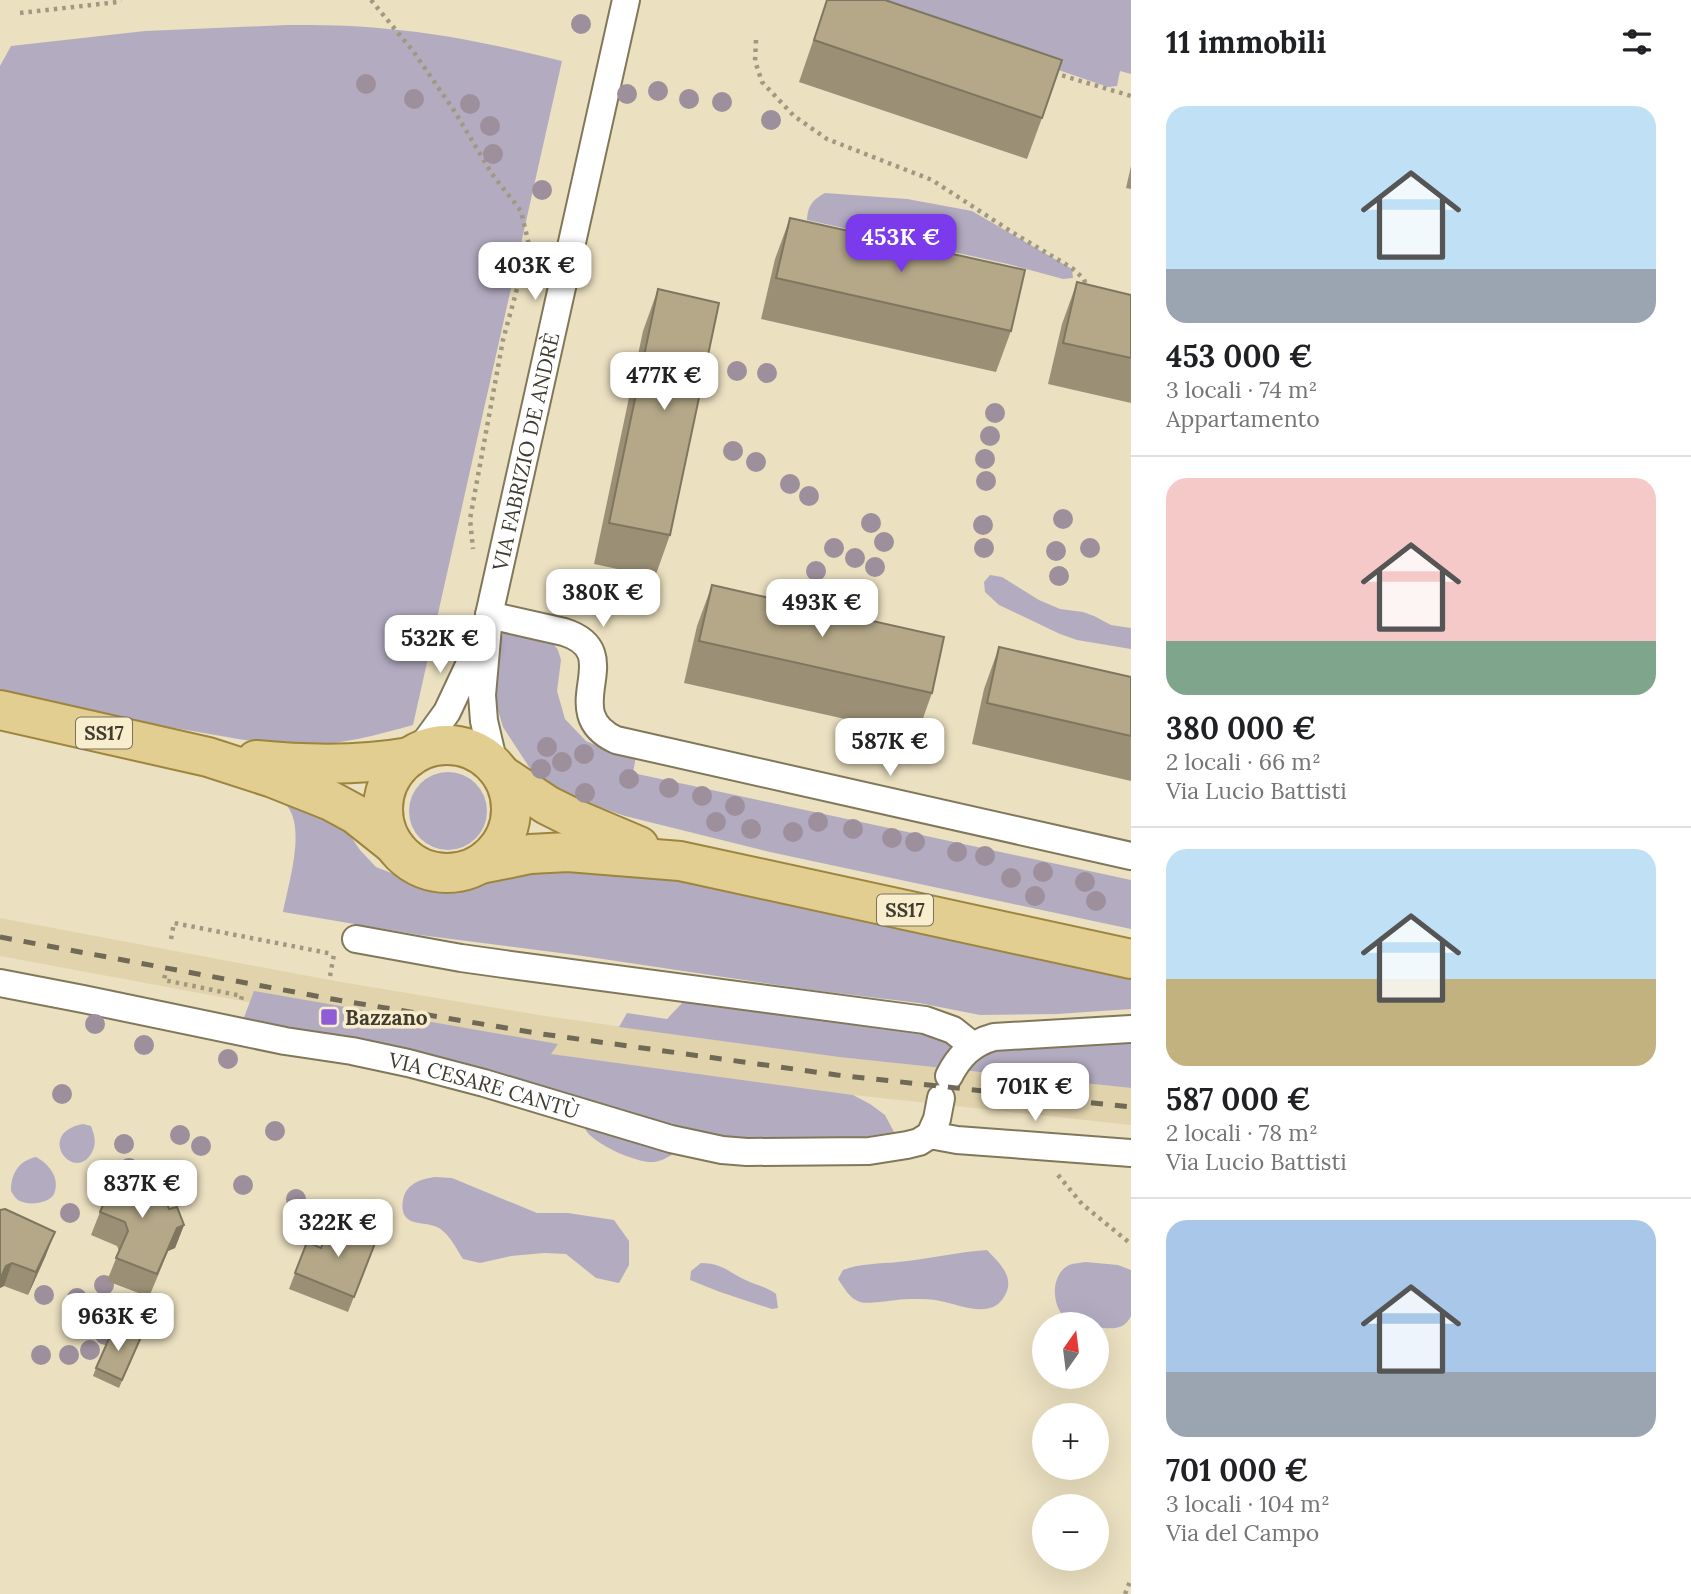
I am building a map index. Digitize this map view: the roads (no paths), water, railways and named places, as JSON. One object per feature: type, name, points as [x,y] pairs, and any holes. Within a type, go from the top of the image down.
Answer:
[{"type":"main road","name":"SS17","points":[[0,710],[208,757],[273,778],[331,801],[355,814],[394,845],[407,860],[434,872],[454,873],[481,864],[530,854],[568,852],[680,861],[1131,959]]},
{"type":"main road","name":"SS17","points":[[208,757],[274,762],[366,763],[414,755],[431,747],[458,746],[483,756],[547,805],[606,833],[680,861]]},
{"type":"main road","points":[[394,845],[383,814],[385,792],[395,772],[414,755]]},
{"type":"main road","points":[[481,864],[496,851],[510,825],[510,794],[498,770]]},
{"type":"street","name":"VIA FABRIZIO DE ANDRÈ","points":[[414,755],[447,712],[474,657],[489,615],[626,0]]},
{"type":"street","name":"VIA FABRIZIO DE ANDRÈ","points":[[489,615],[482,695],[484,721],[498,770]]},
{"type":"street","points":[[489,615],[571,634],[583,643],[592,654],[594,669],[589,701],[590,716],[597,728],[616,740],[1131,856]]},
{"type":"street","points":[[356,939],[492,963],[925,1020],[953,1030],[973,1045]]},
{"type":"street","name":"VIA CESARE CANTÙ","points":[[0,983],[285,1041],[384,1057],[671,1139],[722,1150],[869,1151],[919,1142],[930,1135]]},
{"type":"street","points":[[1131,1028],[1004,1035],[973,1045],[959,1059],[945,1087],[930,1135],[957,1140],[1131,1153]]},
{"type":"railway","points":[[0,937],[332,999],[542,1034],[837,1075],[1131,1107]]},
{"type":"place","name":"Bazzano","points":[[329,1017]]}]
